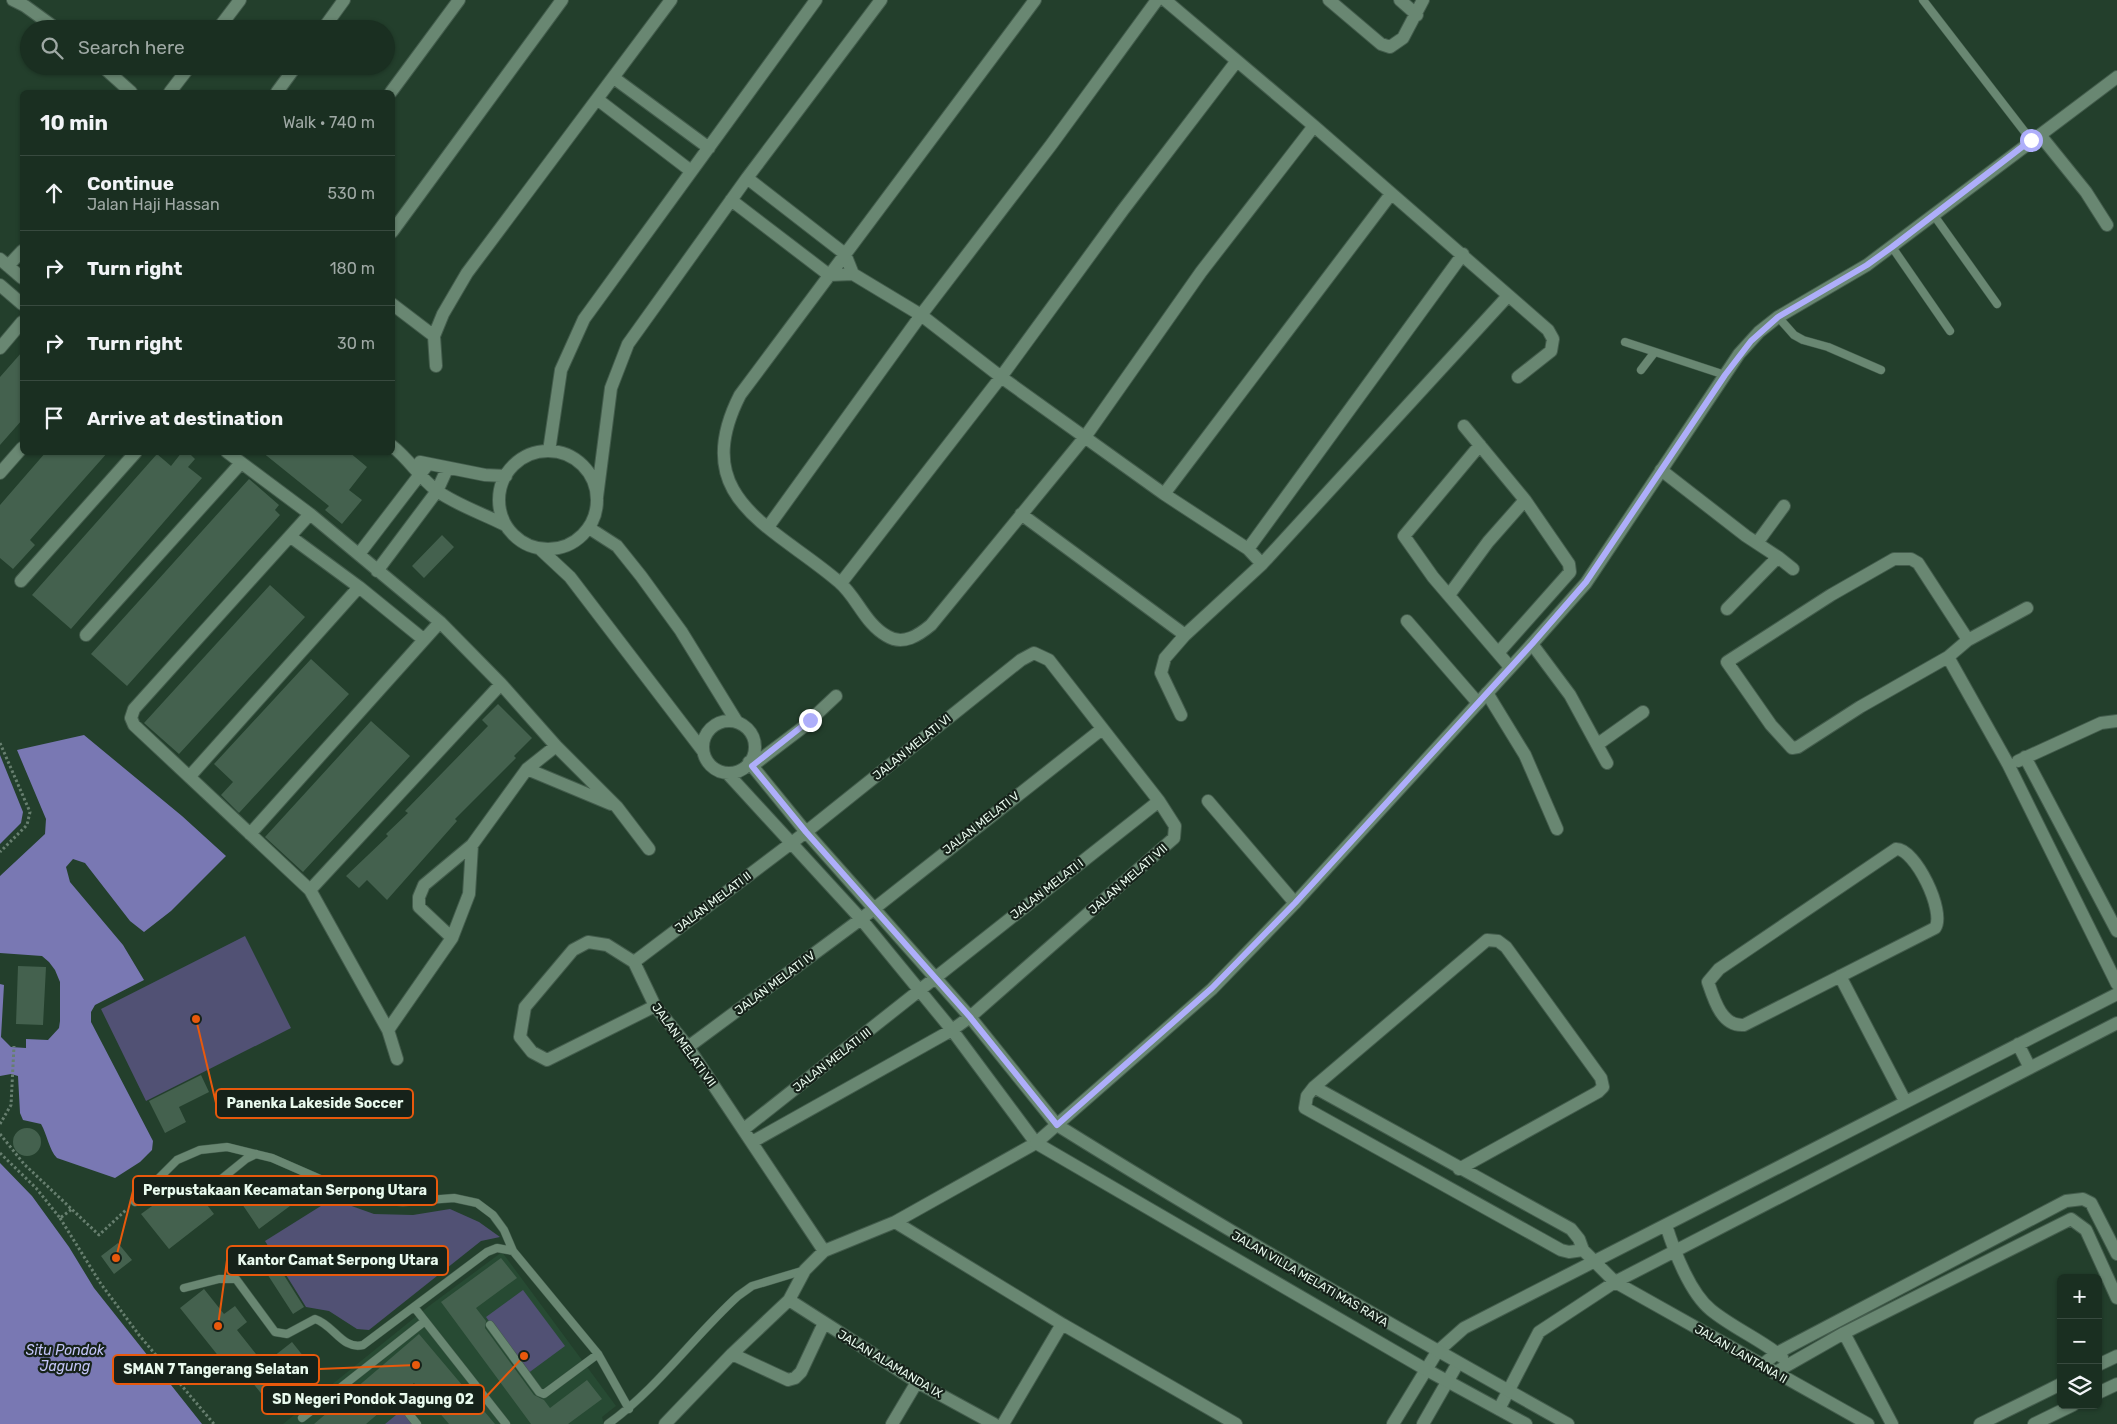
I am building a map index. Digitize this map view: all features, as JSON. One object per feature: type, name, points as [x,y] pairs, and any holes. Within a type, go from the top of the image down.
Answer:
[{"type":"street","points":[[13,0],[45,20]]},
{"type":"street","points":[[225,20],[240,0]]},
{"type":"street","points":[[330,20],[344,0]]},
{"type":"street","points":[[392,90],[459,0]]},
{"type":"street","points":[[395,228],[562,0]]},
{"type":"street","points":[[436,366],[434,336],[442,314],[467,273],[671,0]]},
{"type":"street","points":[[549,451],[561,370],[576,333],[598,299],[816,0]]},
{"type":"street","points":[[597,497],[594,483],[587,470],[577,460],[563,453],[549,451],[529,455],[513,466],[506,476],[499,498],[505,524],[515,537],[527,545],[540,549],[554,549],[567,545],[579,538],[589,528],[594,518],[597,497],[611,388],[618,367],[633,338],[747,178],[881,0]]},
{"type":"street","points":[[1035,0],[844,254],[740,396],[729,417],[723,455],[730,488],[744,507],[841,583],[861,611],[887,636],[901,640],[917,636],[932,625],[1085,437],[1201,272],[1314,126]]},
{"type":"street","points":[[768,527],[921,315],[1051,145],[1157,0]]},
{"type":"street","points":[[1164,0],[1463,254],[1507,296],[1548,330],[1553,339],[1551,351],[1518,377]]},
{"type":"street","points":[[1329,0],[1381,44],[1390,48],[1403,38],[1417,15],[1423,0]]},
{"type":"street","points":[[1400,0],[1417,15]]},
{"type":"street","points":[[841,583],[1001,378],[1123,210],[1236,62]]},
{"type":"street","points":[[112,75],[129,90]]},
{"type":"street","points":[[172,90],[183,75]]},
{"type":"street","points":[[278,90],[289,75]]},
{"type":"street","points":[[666,1424],[732,1354],[789,1300],[805,1270],[824,1251],[895,1222],[1036,1143],[1212,988],[1295,903],[1532,644],[1586,582],[1725,375],[1751,341],[1778,317],[1867,265],[1892,247],[1933,214],[2117,77]]},
{"type":"street","points":[[614,78],[709,148]]},
{"type":"street","points":[[597,99],[691,171]]},
{"type":"street","points":[[2035,137],[2086,192],[2107,225]]},
{"type":"street","points":[[747,178],[844,254],[853,274]]},
{"type":"street","points":[[1164,494],[1391,194]]},
{"type":"street","points":[[731,200],[829,275],[853,274],[921,315],[1001,378],[1164,494],[1248,549],[1262,564]]},
{"type":"street","points":[[20,252],[4,263],[20,276]]},
{"type":"street","points":[[1248,549],[1463,254]]},
{"type":"street","points":[[0,285],[20,302]]},
{"type":"street","points":[[1181,715],[1161,673],[1161,666],[1165,658],[1185,635],[1262,564],[1507,296]]},
{"type":"street","points":[[395,306],[434,336]]},
{"type":"street","points":[[0,348],[20,324]]},
{"type":"street","points":[[1464,426],[1524,500],[1565,556],[1570,572],[1498,653]]},
{"type":"street","points":[[1480,445],[1404,536],[1404,539],[1448,595],[1510,667]]},
{"type":"street","points":[[395,448],[408,459],[420,475],[437,491],[505,524]]},
{"type":"street","points":[[0,473],[20,450]]},
{"type":"street","points":[[22,580],[133,455]]},
{"type":"street","points":[[231,455],[310,514],[440,622],[501,684],[556,746],[617,806],[649,849]]},
{"type":"street","points":[[408,459],[447,469],[506,476]]},
{"type":"street","points":[[86,635],[241,463]]},
{"type":"street","points":[[359,554],[428,464]]},
{"type":"street","points":[[377,571],[437,491],[447,469]]},
{"type":"street","points":[[1661,470],[1793,569]]},
{"type":"street","points":[[1448,595],[1488,542],[1524,500]]},
{"type":"street","points":[[1757,543],[1784,506]]},
{"type":"street","points":[[310,514],[134,709],[131,718],[134,725],[310,890],[388,1030],[397,1059]]},
{"type":"street","points":[[1021,514],[1185,635]]},
{"type":"street","points":[[589,528],[617,546],[681,631],[737,722],[744,726],[754,739],[753,755],[750,764]]},
{"type":"street","points":[[291,537],[360,587],[423,639]]},
{"type":"street","points":[[540,549],[570,577],[704,751],[711,766],[727,773],[862,919],[952,1030],[1036,1143]]},
{"type":"street","points":[[1727,609],[1778,556]]},
{"type":"street","points":[[1968,640],[1918,563],[1903,557],[1894,559],[1831,595],[1727,662],[1771,725],[1792,748],[1798,748],[1860,707],[1948,657],[1968,640],[2027,608]]},
{"type":"street","points":[[190,776],[360,587]]},
{"type":"street","points":[[1407,621],[1478,703]]},
{"type":"street","points":[[250,834],[440,622]]},
{"type":"street","points":[[1532,644],[1570,695],[1607,763]]},
{"type":"street","name":"JALAN MELATI VII","points":[[952,1030],[970,1017],[1174,838],[1175,826],[1159,802],[1048,660],[1034,653]]},
{"type":"street","name":"JALAN MELATI VI","points":[[792,842],[1021,660],[1034,653]]},
{"type":"street","points":[[1948,657],[2008,764],[2117,984]]},
{"type":"street","points":[[310,890],[501,684]]},
{"type":"street","points":[[1487,693],[1525,755],[1557,829]]},
{"type":"street","points":[[727,773],[750,764],[802,728],[836,696]]},
{"type":"street","points":[[1598,744],[1643,712]]},
{"type":"street","points":[[2008,764],[2102,723],[2117,721]]},
{"type":"street","points":[[704,751],[706,734],[712,727],[720,723],[737,722]]},
{"type":"street","name":"JALAN MELATI V","points":[[862,919],[874,907],[1102,730]]},
{"type":"street","points":[[452,938],[419,907],[419,897],[424,885],[472,845],[527,769],[556,746]]},
{"type":"street","points":[[2026,757],[2117,931]]},
{"type":"street","name":"JALAN VILLA MELATI MAS RAYA","points":[[750,764],[806,832],[970,1017],[1057,1125],[1209,1219],[1437,1352],[1568,1424]]},
{"type":"street","points":[[527,769],[617,806]]},
{"type":"street","points":[[1208,801],[1295,903]]},
{"type":"street","name":"JALAN MELATI I","points":[[920,990],[951,963],[1159,802]]},
{"type":"street","name":"JALAN MELATI II","points":[[634,962],[792,842]]},
{"type":"street","points":[[388,1030],[452,938],[469,894],[472,845]]},
{"type":"street","points":[[1896,849],[1903,849],[1909,854],[1928,884],[1938,924],[1935,928],[1840,976],[1744,1025],[1734,1026],[1722,1014],[1713,998],[1708,982],[1719,969],[1896,849]]},
{"type":"street","name":"JALAN MELATI IV","points":[[688,1047],[862,919]]},
{"type":"street","points":[[1459,1169],[1598,1092],[1603,1087],[1601,1078],[1512,954],[1498,941],[1487,940],[1314,1087],[1307,1096],[1305,1108],[1561,1250],[1569,1252],[1582,1250]]},
{"type":"street","points":[[634,962],[607,945],[588,942],[573,950],[525,1007],[520,1037],[532,1052],[547,1060],[654,1006]]},
{"type":"street","name":"JALAN MELATI VII","points":[[634,962],[654,1006],[688,1047],[824,1251]]},
{"type":"street","points":[[1840,976],[1906,1101]]},
{"type":"street","name":"JALAN MELATI III","points":[[744,1129],[920,990]]},
{"type":"street","points":[[1393,1424],[1437,1352],[1464,1328],[1595,1263],[1906,1101],[2117,994]]},
{"type":"street","points":[[1499,1409],[1539,1332],[1614,1282],[2117,1023]]},
{"type":"street","points":[[752,1142],[952,1030]]},
{"type":"street","points":[[2018,1044],[2030,1068]]},
{"type":"street","name":"JALAN LANTANA II","points":[[1314,1087],[1571,1230],[1579,1239],[1582,1250],[1614,1282],[1868,1424]]},
{"type":"street","name":"JALAN VILLA MELATI MAS RAYA","points":[[1036,1143],[1198,1239],[1425,1369],[1526,1424]]},
{"type":"street","points":[[1774,1373],[1844,1332],[2072,1220],[2083,1199]]},
{"type":"street","points":[[1762,1365],[1777,1353],[2066,1201],[2083,1199],[2091,1203],[2117,1254]]},
{"type":"street","points":[[1198,1239],[1209,1219]]},
{"type":"street","points":[[2072,1220],[2086,1230],[2117,1298]]},
{"type":"street","points":[[895,1222],[1062,1324],[1236,1424]]},
{"type":"street","name":"JALAN LANTANA II","points":[[1666,1226],[1674,1251],[1700,1299],[1710,1309],[1790,1363]]},
{"type":"street","name":"JALAN ALAMANDA IX","points":[[789,1300],[917,1382],[994,1424]]},
{"type":"street","points":[[732,1354],[788,1380],[795,1378],[801,1372],[824,1324]]},
{"type":"street","points":[[1003,1424],[1062,1324]]},
{"type":"street","points":[[1844,1332],[1892,1424]]},
{"type":"street","points":[[2100,1364],[2117,1356]]},
{"type":"street","points":[[1423,1424],[1458,1363]]},
{"type":"street","points":[[892,1424],[917,1382]]},
{"type":"street","points":[[2102,1391],[2117,1384]]},
{"type":"street","points":[[1980,1424],[2057,1386]]},
{"type":"street","points":[[2034,1424],[2065,1409]]},
{"type":"lane","points":[[1923,0],[2035,137]]},
{"type":"lane","points":[[1933,214],[1997,304]]},
{"type":"lane","points":[[1892,247],[1950,331]]},
{"type":"lane","points":[[1778,317],[1794,335],[1803,340],[1828,347],[1881,370]]},
{"type":"lane","points":[[1625,342],[1725,375]]},
{"type":"lane","points":[[1641,370],[1654,353]]},
{"type":"lane","points":[[135,1202],[177,1160],[200,1150],[227,1147],[272,1158],[366,1199],[403,1202],[454,1198],[476,1203],[493,1215],[504,1230],[513,1251],[598,1354],[629,1409]]},
{"type":"lane","points":[[209,1189],[246,1159],[256,1154]]},
{"type":"lane","points":[[184,1288],[219,1279],[236,1279],[275,1332],[287,1334],[315,1319],[326,1322],[344,1342],[354,1347],[363,1345],[487,1252],[497,1248],[513,1251]]},
{"type":"lane","points":[[608,1424],[629,1409],[738,1296],[752,1286],[805,1270]]},
{"type":"lane","points":[[414,1308],[506,1424]]},
{"type":"lane","points":[[302,1418],[425,1321]]},
{"type":"lane","points":[[490,1325],[539,1392],[544,1394],[598,1354]]},
{"type":"lane","points":[[409,1414],[417,1424]]},
{"type":"path","points":[[0,743],[30,812],[27,825],[0,852]]},
{"type":"path","points":[[0,1124],[11,1104],[14,1046]]},
{"type":"path","points":[[0,1134],[24,1164],[99,1235],[135,1202]]},
{"type":"path","points":[[0,1153],[36,1188],[60,1218],[101,1284],[139,1336],[214,1424]]},
{"type":"path","points":[[60,1218],[72,1210]]},
{"type":"shaded area","points":[[245,936],[291,1028],[146,1101],[101,1009]]},
{"type":"shaded area","points":[[332,1199],[374,1214],[413,1215],[450,1209],[479,1222],[500,1237],[481,1241],[369,1330],[357,1329],[329,1311],[306,1307],[265,1241]]},
{"type":"shaded area","points":[[502,1252],[616,1406],[602,1417],[604,1424],[283,1424],[429,1306]]},
{"type":"shaded area","points":[[523,1290],[565,1346],[527,1374],[486,1317]]},
{"type":"shaded area","points":[[407,1406],[421,1424],[385,1424]]},
{"type":"water","points":[[84,735],[182,816],[226,856],[171,911],[144,932],[130,921],[85,863],[73,859],[66,867],[70,882],[123,945],[144,980],[95,1005],[91,1012],[91,1022],[153,1141],[152,1150],[140,1162],[115,1178],[57,1158],[52,1151],[41,1124],[23,1120],[20,1113],[18,1076],[11,1074],[0,1076],[0,876],[45,834],[46,819],[17,750]]},
{"type":"water","points":[[0,755],[23,812],[21,823],[0,844]]},
{"type":"water","name":"Situ Pondok Jagung","points":[[0,1163],[32,1196],[69,1247],[94,1288],[202,1424],[0,1424]]},
{"type":"pier","points":[[0,953],[42,956],[55,970],[60,982],[60,1021],[59,1028],[48,1040],[26,1039],[26,1048],[11,1047],[1,1037],[4,985],[0,984]]},
{"type":"building","points":[[20,354],[20,422],[0,445],[0,377]]},
{"type":"building","points":[[43,455],[105,455],[30,540],[35,545],[13,569],[0,558],[0,505]]},
{"type":"building","points":[[156,455],[171,466],[180,455],[191,455],[195,459],[188,467],[202,478],[71,629],[32,595]]},
{"type":"building","points":[[266,455],[353,455],[367,467],[349,490],[362,500],[342,524],[325,510],[329,506]]},
{"type":"building","points":[[249,479],[279,505],[275,510],[280,515],[127,686],[91,654]]},
{"type":"building","points":[[442,535],[454,547],[424,578],[412,566]]},
{"type":"building","points":[[270,585],[305,617],[179,754],[144,723]]},
{"type":"building","points":[[311,659],[349,694],[239,813],[221,795],[233,782],[214,764]]},
{"type":"building","points":[[498,704],[532,738],[514,756],[516,758],[455,819],[457,821],[387,900],[367,880],[359,888],[346,876],[388,836],[386,834],[408,813],[405,811],[488,726],[482,720]]},
{"type":"building","points":[[371,721],[410,756],[303,872],[265,837]]},
{"type":"building","points":[[18,966],[46,967],[43,1025],[16,1024]]},
{"type":"building","points":[[201,1075],[209,1092],[179,1107],[186,1122],[165,1133],[149,1101]]},
{"type":"building","points":[[27,1128],[37,1132],[41,1142],[37,1152],[27,1156],[17,1152],[13,1142],[17,1132]]},
{"type":"building","points":[[188,1180],[214,1214],[169,1249],[141,1214]]},
{"type":"building","points":[[263,1181],[294,1197],[294,1203],[259,1229],[240,1201]]},
{"type":"building","points":[[118,1243],[132,1260],[114,1274],[101,1256]]},
{"type":"building","points":[[265,1245],[304,1307],[293,1314],[253,1252]]},
{"type":"building","points":[[501,1258],[517,1278],[476,1308],[486,1321],[485,1328],[534,1395],[544,1400],[550,1408],[587,1380],[602,1399],[568,1424],[531,1424],[441,1302]]},
{"type":"building","points":[[204,1289],[224,1314],[235,1306],[247,1322],[237,1330],[264,1364],[292,1342],[312,1367],[268,1402],[236,1362],[228,1368],[180,1308]]},
{"type":"building","points":[[419,1334],[495,1424],[449,1424],[414,1383],[366,1424],[314,1424]]},
{"type":"place","name":"Panenka Lakeside Soccer","points":[[196,1019]]},
{"type":"place","name":"Perpustakaan Kecamatan Serpong Utara","points":[[116,1258]]},
{"type":"place","name":"Kantor Camat Serpong Utara","points":[[218,1326]]},
{"type":"place","name":"SD Negeri Pondok Jagung 02","points":[[524,1356]]},
{"type":"place","name":"SMAN 7 Tangerang Selatan","points":[[416,1365]]},
{"type":"route","points":[[810,720],[752,766],[806,832],[970,1017],[1057,1125],[1212,988],[1295,903],[1532,644],[1586,582],[1739,354],[1751,341],[1778,317],[1867,265],[2031,140]]}]
